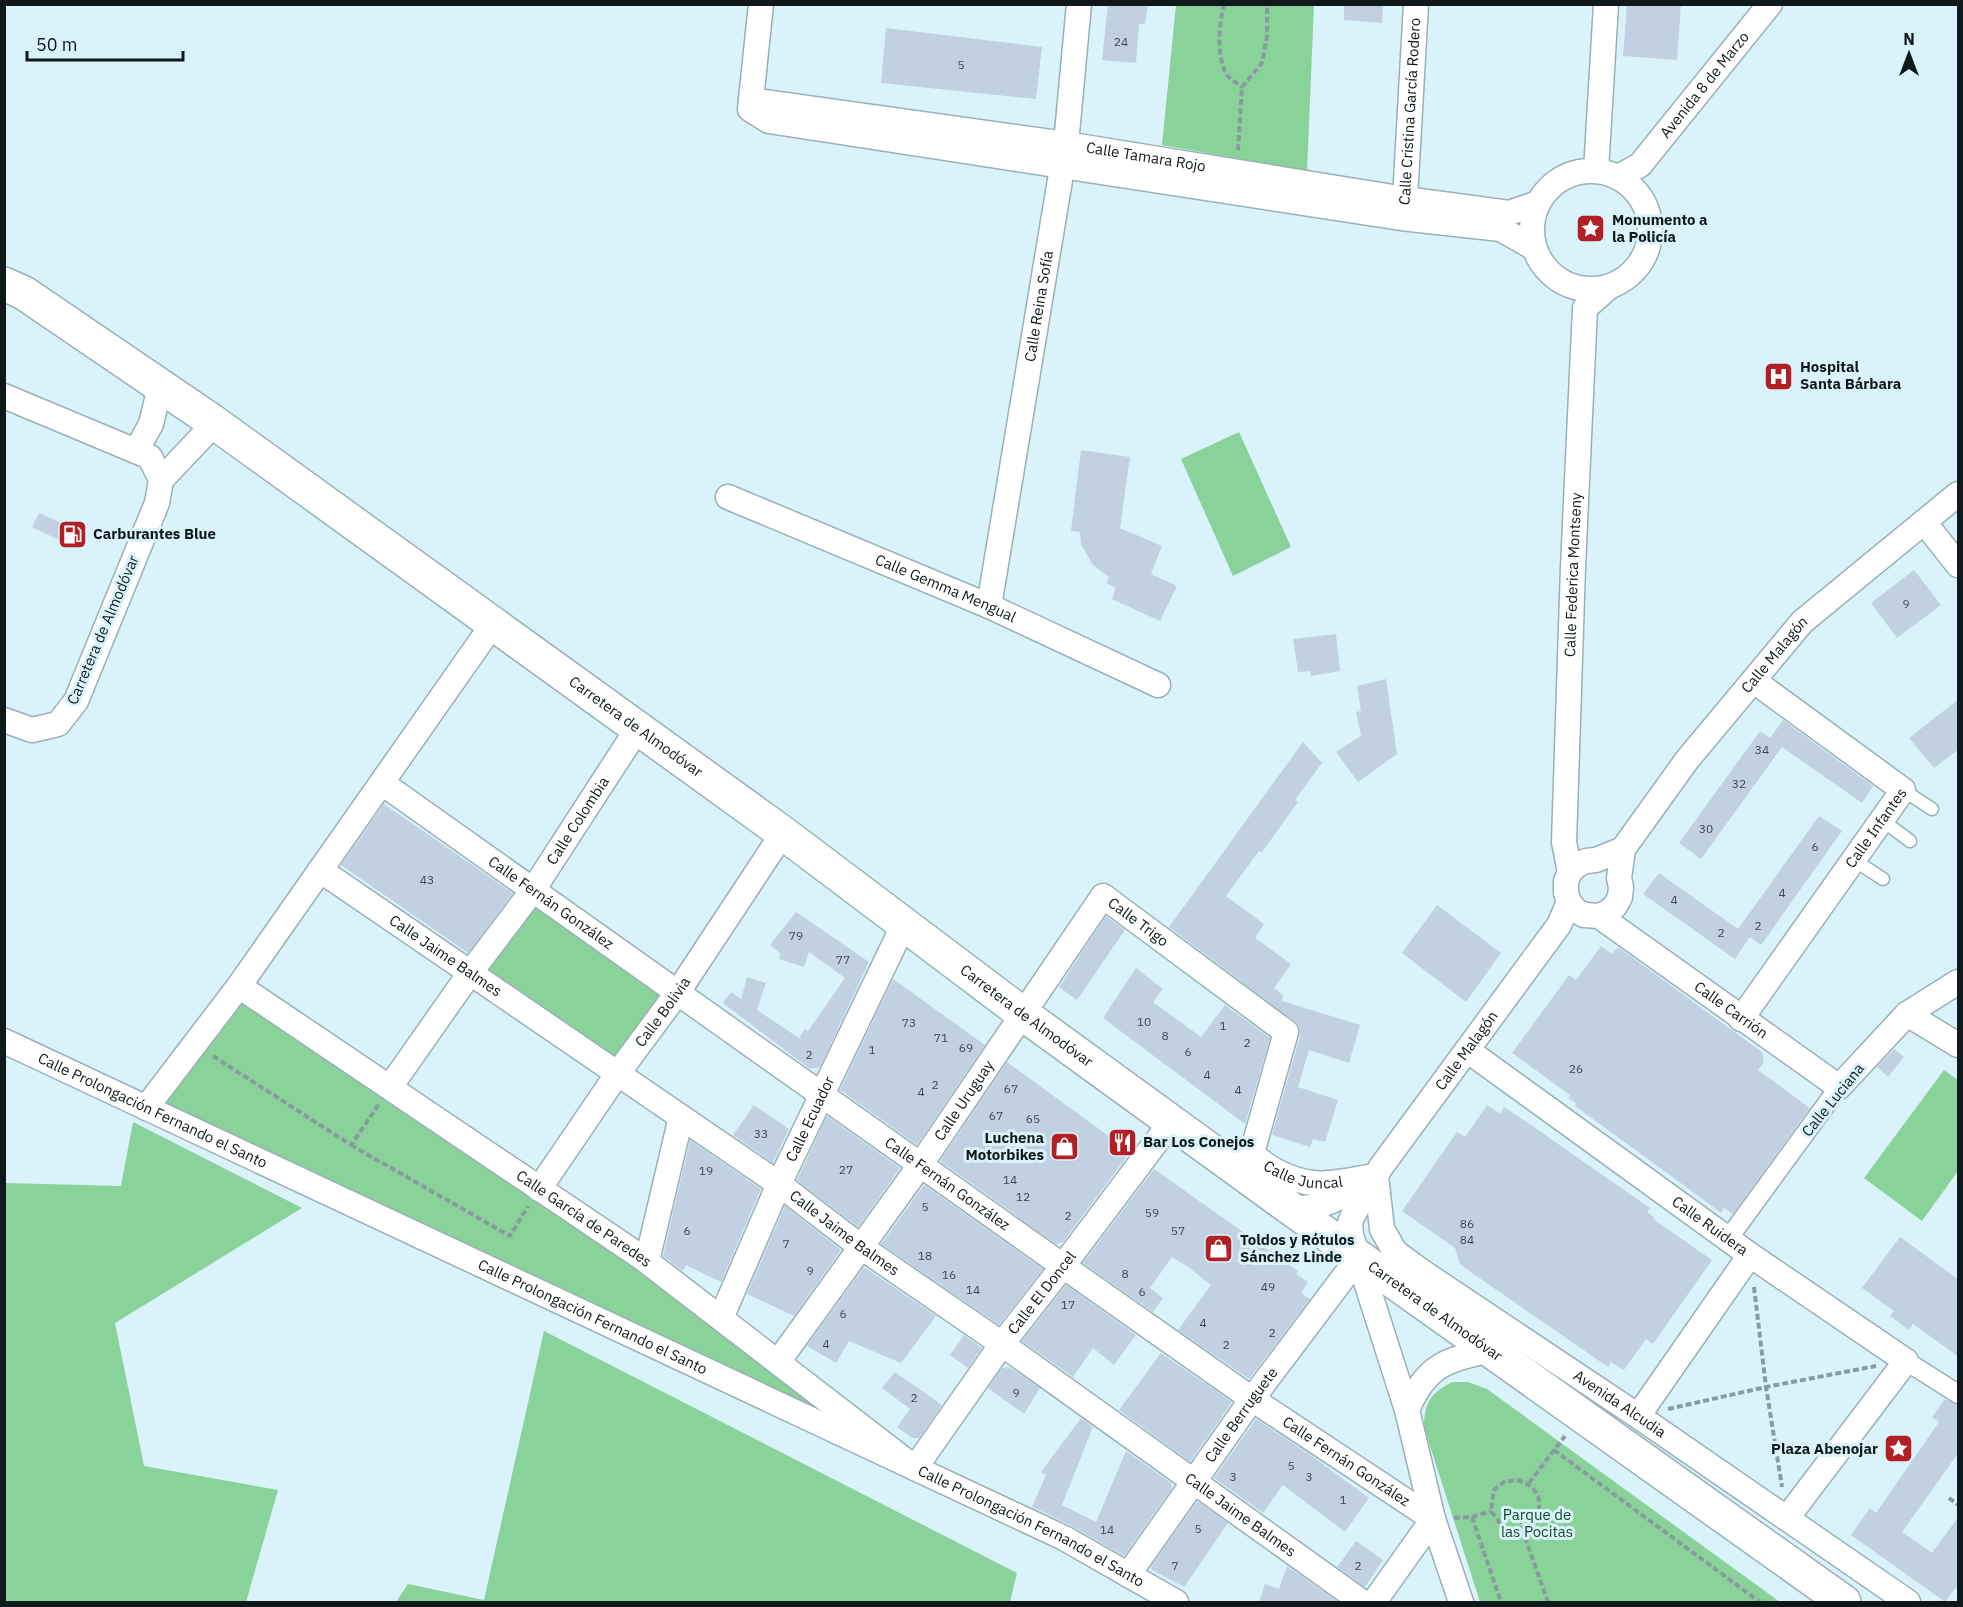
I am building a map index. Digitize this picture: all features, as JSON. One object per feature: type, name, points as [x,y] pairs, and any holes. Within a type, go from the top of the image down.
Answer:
[{"type":"main road","name":"Carretera de Almodóvar","points":[[4,284],[24,293],[215,423],[783,833],[1023,1014],[1302,1217],[1844,1602]]},
{"type":"street","points":[[751,100],[761,4]]},
{"type":"street","name":"Calle Reina Sofía","points":[[988,606],[1064,155],[1079,4]]},
{"type":"street","name":"Calle Cristina García Rodero","points":[[1403,209],[1416,4]]},
{"type":"street","points":[[1606,4],[1617,180]]},
{"type":"street","name":"Avenida 8 de Marzo","points":[[1617,180],[1640,165],[1770,4]]},
{"type":"street","name":"Calle Tamara Rojo","points":[[1534,248],[1501,229],[1403,209],[1236,172],[1064,155],[769,121],[750,109],[751,100],[1064,155],[1403,209],[1509,213],[1538,203]]},
{"type":"street","points":[[1573,173],[1617,180],[1648,212],[1650,235],[1644,257],[1629,275],[1609,287],[1585,308],[1563,283],[1545,268],[1534,248],[1531,225],[1538,203],[1552,184],[1573,173]]},
{"type":"street","points":[[1563,283],[1586,289],[1609,287]]},
{"type":"street","name":"Calle Federica Montseny","points":[[1584,864],[1564,842],[1573,567],[1585,308]]},
{"type":"street","points":[[136,451],[151,424],[160,387]]},
{"type":"street","points":[[4,396],[150,457],[161,480],[215,423]]},
{"type":"street","name":"Carretera de Almodóvar","points":[[4,720],[32,730],[58,724],[76,701],[157,503],[161,480]]},
{"type":"street","name":"Calle Malagón","points":[[1461,1602],[1433,1519],[1407,1410],[1351,1235],[1350,1223],[1376,1176],[1559,925],[1620,897],[1623,849],[1687,760],[1802,622],[1959,494]]},
{"type":"street","name":"Calle Gemma Mengual","points":[[728,497],[988,606],[1158,685]]},
{"type":"street","points":[[1924,522],[1959,566]]},
{"type":"street","points":[[146,1108],[239,986],[493,624]]},
{"type":"street","name":"Calle Infantes","points":[[1741,1019],[1903,790],[1754,681]]},
{"type":"street","name":"Calle Colombia","points":[[390,1088],[470,973],[533,890],[638,728]]},
{"type":"street","name":"Calle Fernán González","points":[[382,783],[1252,1399],[1433,1519]]},
{"type":"street","name":"Calle Bolivia","points":[[539,1189],[618,1073],[678,992],[783,833]]},
{"type":"street","points":[[1592,910],[1566,893],[1566,881],[1584,864],[1623,849]]},
{"type":"street","points":[[1584,864],[1607,863],[1620,878]]},
{"type":"street","name":"Calle Jaime Balmes","points":[[320,870],[779,1184],[861,1247],[1002,1344],[1362,1602]]},
{"type":"street","name":"Calle Trigo","points":[[1023,1014],[1103,896],[1286,1032]]},
{"type":"street","name":"Calle Carrión","points":[[1592,910],[1741,1019],[1839,1087]]},
{"type":"street","name":"Calle Ecuador","points":[[721,1318],[779,1184],[904,924]]},
{"type":"street","name":"Calle Luciana","points":[[1728,1239],[1839,1087],[1907,1014],[1959,982]]},
{"type":"street","name":"Calle García de Paredes","points":[[239,986],[647,1261],[915,1468]]},
{"type":"street","name":"Calle Uruguay","points":[[778,1362],[921,1164],[1023,1014]]},
{"type":"street","points":[[1907,1014],[1959,1045]]},
{"type":"street","name":"Calle Juncal","points":[[1286,1032],[1252,1153],[1262,1163],[1301,1180],[1327,1184],[1376,1176]]},
{"type":"street","name":"Calle Prolongación Fernando el Santo","points":[[4,1041],[1064,1538],[1176,1602]]},
{"type":"street","name":"Calle Ruidera","points":[[1467,1050],[1750,1255],[1906,1361],[1959,1394]]},
{"type":"street","points":[[647,1261],[681,1117]]},
{"type":"street","name":"Calle El Doncel","points":[[915,1468],[1002,1344],[1172,1121]]},
{"type":"street","name":"Calle Malagón","points":[[1302,1217],[1306,1209],[1339,1199],[1376,1176]]},
{"type":"street","name":"Avenida Alcudia","points":[[1376,1176],[1382,1229],[1395,1252],[1908,1602]]},
{"type":"street","points":[[1638,1416],[1750,1255]]},
{"type":"street","name":"Calle Berruguete","points":[[1128,1575],[1252,1399],[1359,1257]]},
{"type":"street","points":[[1407,1410],[1416,1390],[1428,1375],[1454,1359],[1491,1350]]},
{"type":"street","points":[[1787,1518],[1906,1361]]},
{"type":"street","points":[[1374,1602],[1433,1519]]},
{"type":"lane","points":[[1903,790],[1932,809]]},
{"type":"lane","points":[[1882,820],[1910,841]]},
{"type":"lane","points":[[1854,860],[1882,879]]},
{"type":"path","points":[[1224,4],[1219,26],[1221,51],[1227,76],[1242,87]]},
{"type":"path","points":[[1236,172],[1242,87],[1262,63],[1267,36],[1267,4]]},
{"type":"path","points":[[194,1045],[351,1145],[510,1236],[539,1189]]},
{"type":"path","points":[[351,1145],[390,1088]]},
{"type":"path","points":[[1750,1255],[1766,1387],[1787,1518]]},
{"type":"path","points":[[1638,1416],[1766,1387],[1906,1361]]},
{"type":"path","points":[[1529,1483],[1554,1450],[1760,1602]]},
{"type":"path","points":[[1517,1480],[1529,1483],[1537,1492],[1540,1505],[1531,1524],[1522,1529],[1502,1524],[1491,1511],[1494,1490],[1504,1482],[1517,1480]]},
{"type":"path","points":[[1949,1498],[1959,1504]]},
{"type":"path","points":[[1433,1519],[1472,1516],[1491,1511]]},
{"type":"path","points":[[1472,1516],[1502,1602]]},
{"type":"path","points":[[1522,1529],[1548,1602]]},
{"type":"green space","points":[[1176,5],[1314,5],[1307,171],[1162,145]]},
{"type":"green space","points":[[1239,432],[1291,547],[1233,576],[1181,459]]},
{"type":"green space","points":[[533,890],[678,992],[618,1073],[470,973]]},
{"type":"green space","points":[[239,986],[390,1087],[915,1468],[154,1097]]},
{"type":"green space","points":[[1944,1070],[1958,1080],[1958,1171],[1922,1221],[1864,1178]]},
{"type":"green space","points":[[133,1122],[302,1208],[115,1323],[144,1466],[278,1490],[246,1602],[5,1602],[5,1183],[121,1186]]},
{"type":"green space","points":[[544,1331],[1017,1573],[1010,1602],[396,1602],[408,1584],[484,1600]]},
{"type":"green space","name":"Parque de las Pocitas","points":[[1452,1382],[1468,1382],[1487,1389],[1780,1602],[1480,1602],[1424,1427],[1425,1411],[1430,1399]]},
{"type":"building","points":[[1108,4],[1148,4],[1145,24],[1139,24],[1136,63],[1102,60]]},
{"type":"building","points":[[1344,4],[1383,4],[1382,23],[1344,20]]},
{"type":"building","points":[[1627,4],[1681,4],[1677,60],[1623,56]]},
{"type":"building","points":[[886,28],[1042,47],[1036,99],[881,83]]},
{"type":"building","points":[[1081,450],[1130,457],[1120,528],[1162,546],[1151,574],[1177,586],[1160,621],[1112,599],[1116,588],[1106,583],[1109,577],[1093,565],[1081,544],[1080,532],[1071,531]]},
{"type":"building","points":[[39,513],[68,526],[61,541],[32,527]]},
{"type":"building","points":[[1914,570],[1941,605],[1897,638],[1871,603]]},
{"type":"building","points":[[1336,634],[1340,671],[1311,676],[1310,671],[1298,672],[1293,639]]},
{"type":"building","points":[[1386,679],[1397,754],[1358,782],[1336,752],[1361,736],[1356,712],[1361,711],[1357,686]]},
{"type":"building","points":[[1959,699],[1959,749],[1934,768],[1909,738]]},
{"type":"building","points":[[1783,720],[1873,786],[1862,803],[1782,747],[1701,859],[1679,843],[1760,731],[1770,738]]},
{"type":"building","points":[[1303,742],[1322,763],[1295,800],[1298,802],[1262,852],[1259,851],[1226,896],[1264,924],[1255,938],[1291,964],[1274,988],[1283,995],[1282,1001],[1360,1025],[1349,1063],[1309,1050],[1298,1087],[1338,1100],[1325,1142],[1313,1139],[1310,1147],[1272,1135],[1300,1036],[1299,1027],[1169,927]]},
{"type":"building","points":[[384,804],[513,893],[468,953],[341,865]]},
{"type":"building","points":[[1819,816],[1842,831],[1761,945],[1750,937],[1735,959],[1643,894],[1659,873],[1745,934],[1738,929]]},
{"type":"building","points":[[1437,905],[1501,953],[1466,1002],[1402,953]]},
{"type":"building","points":[[796,912],[869,962],[820,1067],[810,1069],[723,1003],[731,992],[741,999],[747,977],[766,983],[757,1010],[799,1038],[805,1029],[808,1031],[845,978],[809,952],[804,967],[779,959],[780,953],[770,945]]},
{"type":"building","points":[[1106,916],[1125,930],[1077,1000],[1059,987]]},
{"type":"building","points":[[1601,946],[1612,954],[1618,947],[1762,1052],[1764,1062],[1758,1070],[1810,1108],[1733,1214],[1724,1208],[1721,1213],[1575,1106],[1576,1103],[1568,1098],[1570,1095],[1512,1053],[1569,975],[1576,980]]},
{"type":"building","points":[[1136,968],[1163,989],[1153,1002],[1201,1037],[1225,1005],[1270,1038],[1245,1124],[1103,1018]]},
{"type":"building","points":[[893,979],[985,1045],[917,1145],[840,1090]]},
{"type":"building","points":[[1894,1049],[1904,1057],[1888,1077],[1877,1067]]},
{"type":"building","points":[[1007,1062],[1128,1150],[1128,1155],[1063,1242],[1056,1244],[940,1161]]},
{"type":"building","points":[[754,1105],[789,1129],[773,1163],[733,1135]]},
{"type":"building","points":[[1487,1105],[1500,1114],[1504,1107],[1528,1123],[1650,1208],[1647,1212],[1654,1217],[1653,1219],[1712,1260],[1653,1344],[1646,1339],[1624,1370],[1611,1362],[1608,1367],[1472,1273],[1460,1264],[1455,1248],[1402,1211],[1457,1132],[1465,1137]]},
{"type":"building","points":[[827,1116],[900,1168],[858,1227],[797,1180]]},
{"type":"building","points":[[690,1140],[761,1189],[721,1282],[686,1265],[683,1271],[663,1256]]},
{"type":"building","points":[[1154,1169],[1298,1271],[1296,1274],[1308,1282],[1301,1293],[1310,1299],[1249,1379],[1178,1330],[1211,1285],[1188,1267],[1172,1257],[1150,1288],[1163,1298],[1153,1312],[1083,1263]]},
{"type":"building","points":[[924,1185],[1043,1269],[999,1325],[881,1244]]},
{"type":"building","points":[[785,1206],[841,1250],[794,1316],[747,1294]]},
{"type":"building","points":[[1900,1237],[1959,1280],[1959,1357],[1913,1324],[1909,1330],[1890,1316],[1894,1311],[1862,1288]]},
{"type":"building","points":[[864,1267],[936,1316],[901,1363],[849,1341],[836,1363],[807,1346]]},
{"type":"building","points":[[1066,1285],[1136,1335],[1114,1365],[1093,1348],[1073,1377],[1022,1341]]},
{"type":"building","points":[[964,1335],[982,1348],[968,1368],[950,1355]]},
{"type":"building","points":[[1161,1353],[1232,1402],[1190,1462],[1119,1410]]},
{"type":"building","points":[[1009,1367],[1040,1388],[1024,1414],[988,1388],[1002,1368]]},
{"type":"building","points":[[895,1372],[942,1405],[919,1438],[912,1438],[897,1427],[910,1409],[882,1388]]},
{"type":"building","points":[[1945,1399],[1959,1405],[1959,1452],[1902,1532],[1932,1553],[1959,1516],[1959,1584],[1945,1602],[1851,1535],[1870,1508],[1876,1513],[1939,1422],[1932,1417]]},
{"type":"building","points":[[1081,1418],[1093,1427],[1062,1505],[1096,1522],[1126,1451],[1171,1483],[1172,1488],[1124,1556],[1070,1525],[1032,1507],[1046,1475],[1041,1472]]},
{"type":"building","points":[[1256,1419],[1369,1498],[1345,1532],[1283,1485],[1263,1513],[1214,1478]]},
{"type":"building","points":[[1199,1502],[1228,1523],[1184,1587],[1152,1570],[1151,1566]]},
{"type":"building","points":[[1356,1541],[1383,1560],[1365,1587],[1337,1567]]},
{"type":"building","points":[[1287,1566],[1338,1602],[1259,1602],[1265,1584],[1279,1589]]},
{"type":"place","name":"Monumento a la Policía","points":[[1591,229]]},
{"type":"place","name":"Hospital Santa Bárbara","points":[[1779,376]]},
{"type":"place","name":"Carburantes Blue","points":[[72,534]]},
{"type":"place","name":"Bar Los Conejos","points":[[1122,1142]]},
{"type":"place","name":"Luchena Motorbikes","points":[[1065,1147]]},
{"type":"place","name":"Toldos y Rótulos Sánchez Linde","points":[[1219,1249]]},
{"type":"place","name":"Plaza Abenojar","points":[[1899,1449]]}]
